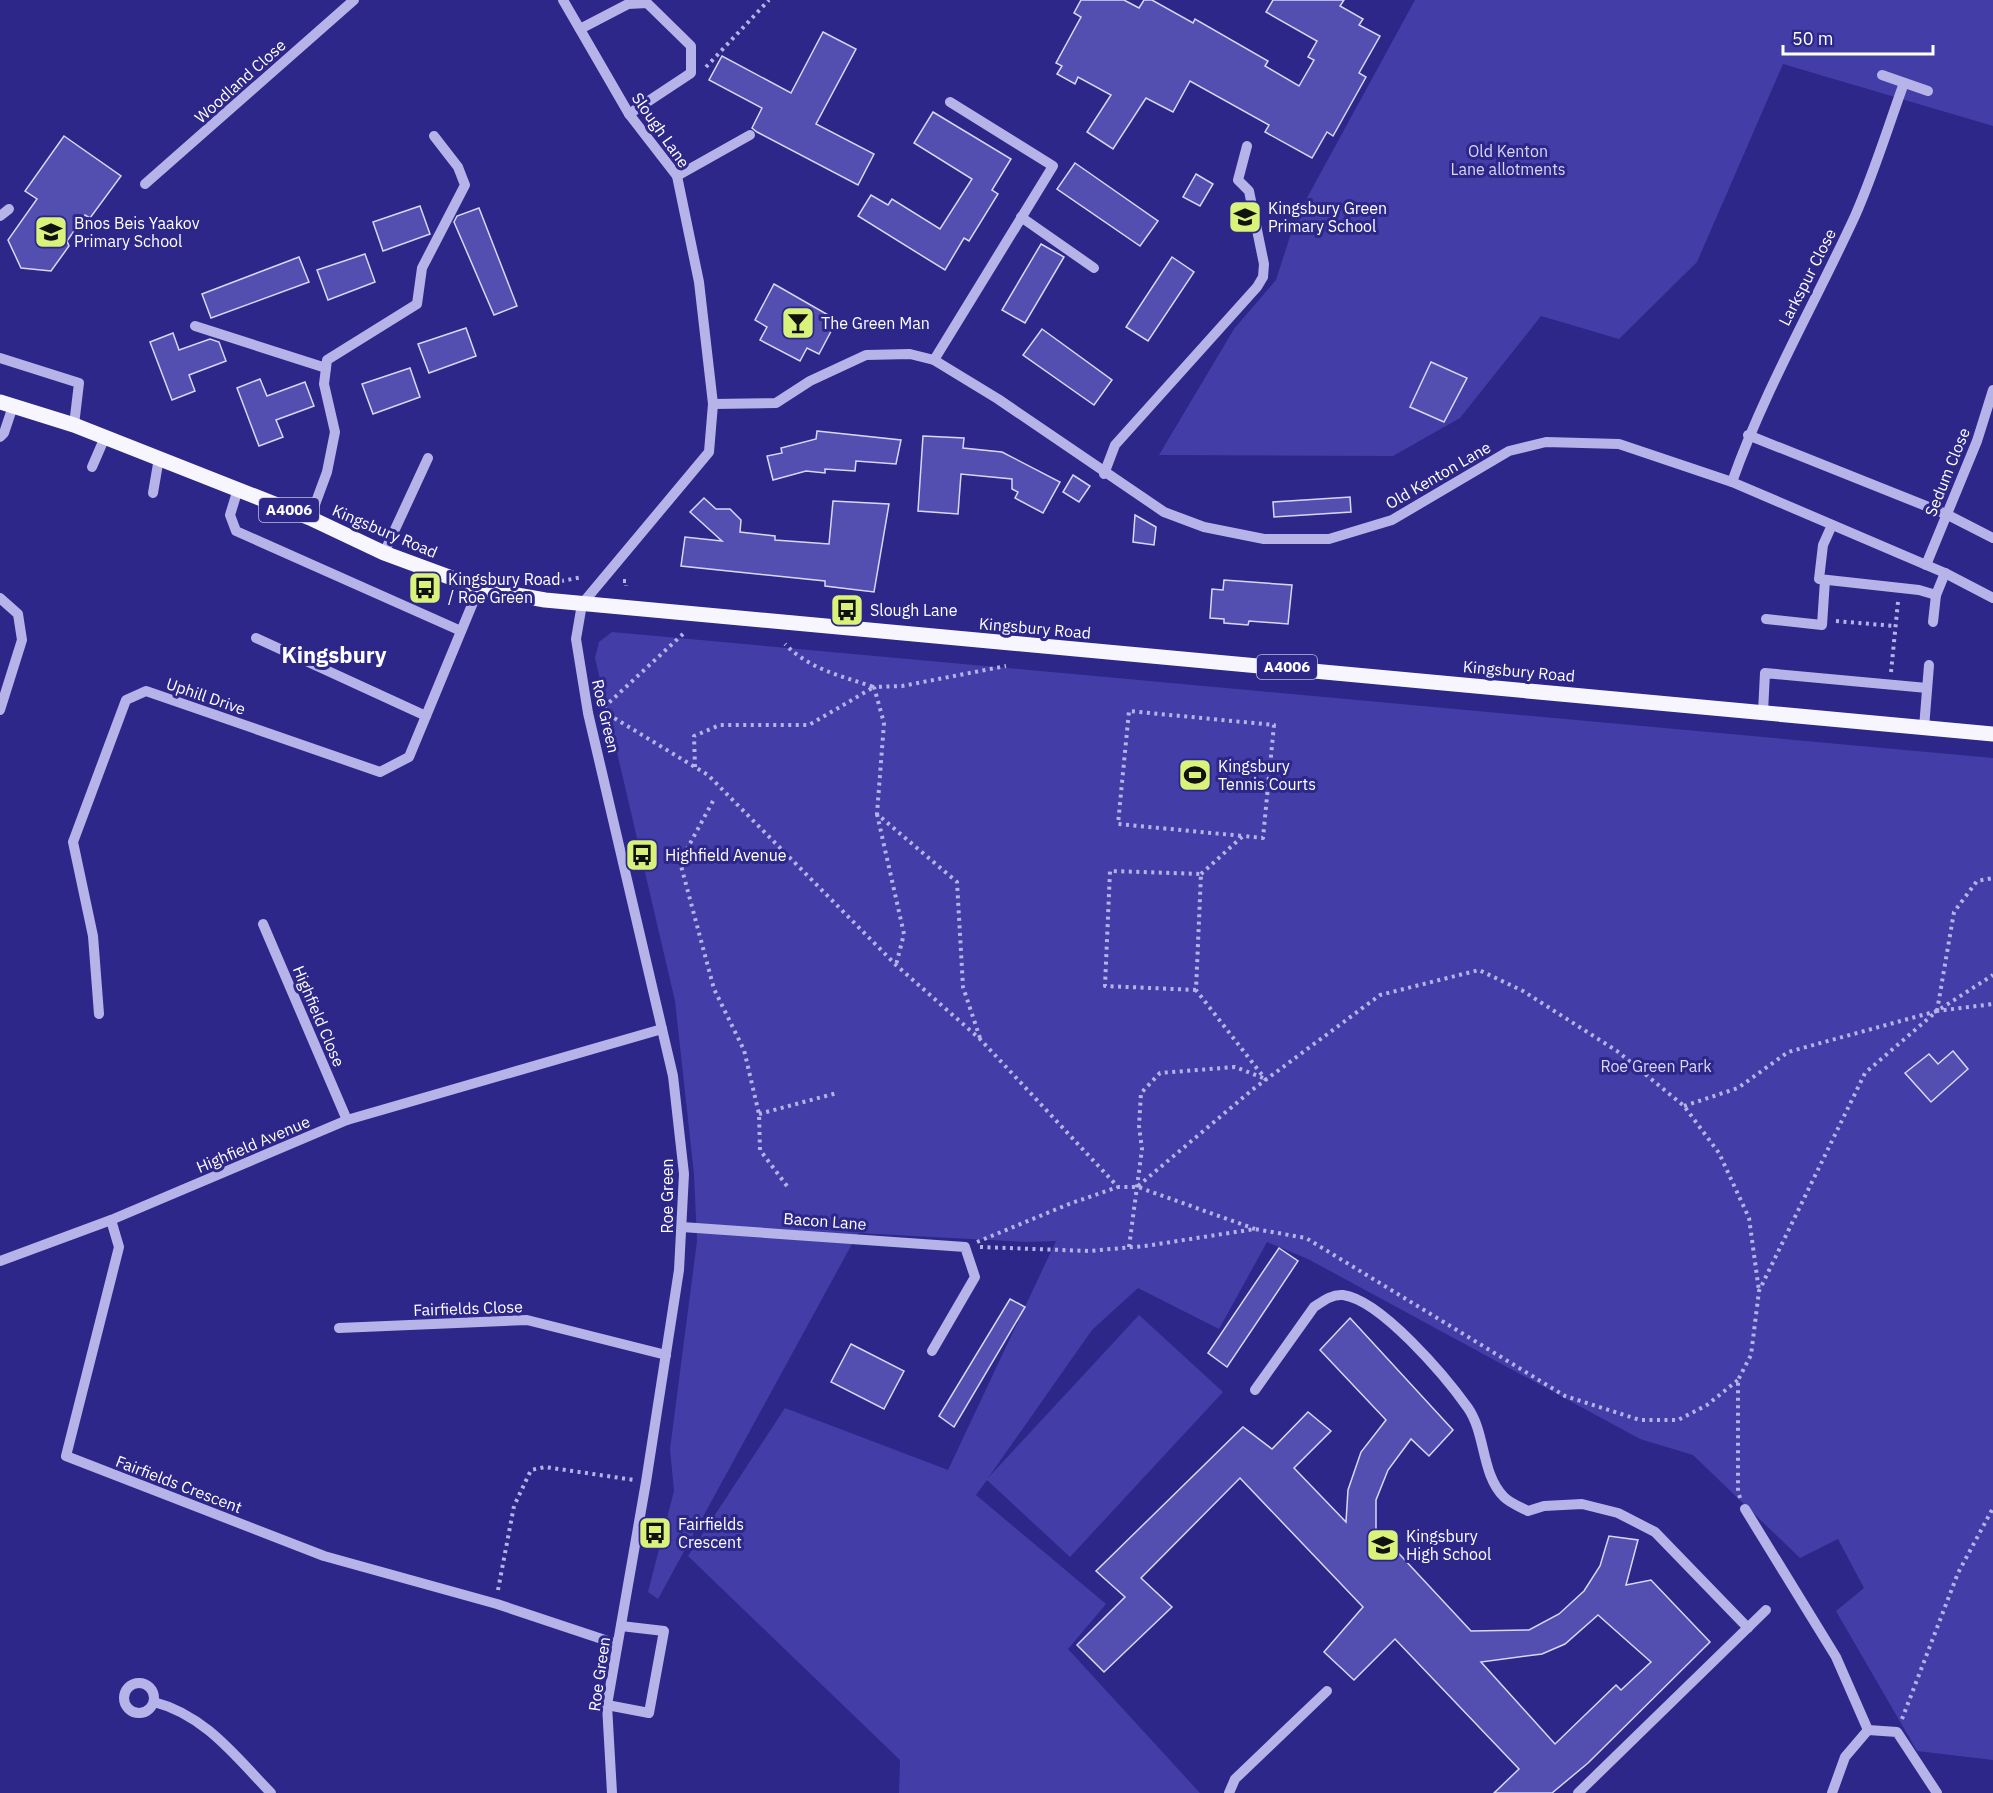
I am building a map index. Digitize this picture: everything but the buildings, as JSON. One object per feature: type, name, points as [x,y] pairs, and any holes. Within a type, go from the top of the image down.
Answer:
[{"type":"main road","name":"Kingsbury Road","points":[[6,404],[74,425],[159,458],[310,518],[384,553],[479,588],[582,604],[1993,734]]},
{"type":"street","name":"Woodland Close","points":[[145,184],[354,0]]},
{"type":"street","name":"Slough Lane","points":[[562,0],[629,114],[677,176],[699,282],[713,404],[709,452],[582,604]]},
{"type":"street","points":[[580,29],[628,4],[647,3],[691,46],[691,73],[629,114]]},
{"type":"street","points":[[1882,75],[1928,91]]},
{"type":"street","name":"Larkspur Close","points":[[1732,482],[1748,435],[1777,371],[1855,215],[1904,83]]},
{"type":"street","points":[[934,360],[1053,166],[950,102]]},
{"type":"street","points":[[677,176],[750,135]]},
{"type":"street","points":[[310,518],[327,472],[335,432],[324,384],[327,360],[417,304],[422,268],[465,185],[458,167],[434,136]]},
{"type":"street","points":[[1104,474],[1115,445],[1257,287],[1263,277],[1264,264],[1249,191],[1238,180],[1247,146]]},
{"type":"street","points":[[1021,217],[1095,268]]},
{"type":"street","points":[[195,326],[326,368]]},
{"type":"street","name":"Old Kenton Lane","points":[[713,404],[776,404],[810,381],[866,355],[910,354],[934,360],[998,399],[1104,474],[1164,512],[1204,527],[1264,539],[1329,539],[1392,520],[1509,451],[1546,442],[1619,444],[1732,482],[1945,573],[1993,598]]},
{"type":"street","points":[[0,358],[79,383],[74,425]]},
{"type":"street","name":"Sedum Close","points":[[1926,565],[1977,441],[1993,390]]},
{"type":"street","points":[[0,437],[4,433],[6,404]]},
{"type":"street","points":[[1748,435],[1946,514],[1993,538]]},
{"type":"street","points":[[92,467],[105,437]]},
{"type":"street","points":[[153,493],[159,458]]},
{"type":"street","points":[[384,553],[428,458]]},
{"type":"street","points":[[238,489],[230,515],[236,531],[461,631]]},
{"type":"street","points":[[1832,525],[1823,545],[1819,579],[1899,587],[1936,595]]},
{"type":"street","points":[[1933,622],[1936,595],[1945,573]]},
{"type":"street","points":[[1766,620],[1822,625],[1825,580]]},
{"type":"street","name":"Uphill Drive","points":[[99,1014],[93,936],[73,842],[126,700],[146,692],[380,772],[409,758],[479,588]]},
{"type":"street","points":[[0,598],[18,614],[22,640],[0,710]]},
{"type":"street","name":"Roe Green","points":[[582,604],[576,639],[582,684],[662,1029],[679,1118],[684,1174],[682,1227],[666,1355],[607,1705],[612,1793]]},
{"type":"street","points":[[256,638],[426,716]]},
{"type":"street","points":[[1924,728],[1929,665]]},
{"type":"street","points":[[1762,712],[1765,673],[1927,688]]},
{"type":"street","name":"Highfield Close","points":[[263,924],[347,1120]]},
{"type":"street","name":"Highfield Avenue","points":[[0,1261],[111,1220],[347,1120],[662,1029]]},
{"type":"street","name":"Fairfields Crescent","points":[[111,1220],[119,1247],[66,1456],[324,1556],[497,1604],[617,1644]]},
{"type":"street","name":"Bacon Lane","points":[[682,1227],[965,1247]]},
{"type":"street","points":[[932,1351],[975,1277],[965,1247]]},
{"type":"street","points":[[1255,1390],[1314,1307],[1328,1298],[1341,1294],[1368,1304],[1408,1338],[1468,1409],[1495,1485],[1505,1498],[1528,1511],[1544,1506],[1582,1504],[1618,1513],[1655,1532],[1748,1628]]},
{"type":"street","name":"Fairfields Close","points":[[339,1328],[527,1320],[666,1355]]},
{"type":"street","points":[[1745,1509],[1836,1658],[1868,1730]]},
{"type":"street","points":[[1578,1793],[1766,1610]]},
{"type":"street","points":[[607,1705],[649,1713],[664,1631],[621,1626]]},
{"type":"street","points":[[1229,1793],[1235,1779],[1327,1691]]},
{"type":"street","points":[[154,1702],[183,1711],[207,1727],[271,1793]]},
{"type":"street","points":[[1868,1730],[1897,1732],[1937,1793]]},
{"type":"street","points":[[1832,1793],[1845,1757],[1868,1730]]},
{"type":"path","points":[[561,581],[589,576]]},
{"type":"path","points":[[1889,684],[1899,587]]},
{"type":"path","points":[[1822,620],[1895,626]]},
{"type":"path","points":[[683,634],[601,710],[708,775],[896,965],[980,1039],[1119,1187]]},
{"type":"path","points":[[784,644],[800,659],[823,670],[874,687],[902,686],[1006,666]]},
{"type":"path","points":[[695,767],[694,736],[720,725],[809,725],[874,687]]},
{"type":"path","points":[[874,687],[884,723],[876,814],[904,934],[896,965]]},
{"type":"path","points":[[1196,990],[1105,986],[1110,871],[1201,874],[1243,836],[1263,838],[1274,725],[1129,711],[1118,824],[1243,836]]},
{"type":"path","points":[[713,801],[680,862],[714,989],[744,1050],[759,1114],[760,1150],[786,1186]]},
{"type":"path","points":[[876,814],[957,882],[963,987],[980,1039]]},
{"type":"path","points":[[1201,874],[1196,990],[1266,1080]]},
{"type":"path","points":[[1937,1011],[1954,912],[1977,881],[1993,878]]},
{"type":"path","points":[[1138,1186],[1266,1080],[1380,995],[1479,970],[1523,991],[1617,1051],[1684,1106],[1719,1153],[1749,1218],[1759,1291],[1751,1355],[1738,1380],[1738,1491],[1745,1509]]},
{"type":"path","points":[[1759,1291],[1865,1073],[1937,1011],[1993,975]]},
{"type":"path","points":[[1684,1106],[1738,1088],[1788,1052],[1937,1011],[1993,1004]]},
{"type":"path","points":[[1129,1247],[1142,1149],[1138,1126],[1141,1093],[1160,1073],[1235,1067],[1266,1080]]},
{"type":"path","points":[[759,1114],[837,1094]]},
{"type":"path","points":[[965,1247],[1069,1204],[1119,1187],[1138,1186],[1255,1228]]},
{"type":"path","points":[[497,1604],[500,1569],[514,1506],[531,1470],[544,1467],[646,1482]]},
{"type":"path","points":[[1897,1732],[1958,1573],[1993,1508]]},
{"type":"green space","name":"Old Kenton Lane allotments","points":[[1415,0],[1993,0],[1993,126],[1783,64],[1697,262],[1619,339],[1541,316],[1460,418],[1393,456],[1159,455],[1234,329],[1276,280],[1296,218]]},
{"type":"green space","name":"Roe Green Park","points":[[612,632],[1993,758],[1993,1760],[1917,1751],[1836,1611],[1864,1588],[1838,1539],[1800,1558],[1693,1455],[1640,1439],[1308,1259],[1267,1242],[1219,1329],[1138,1288],[1092,1330],[988,1478],[1139,1315],[1223,1392],[1070,1557],[987,1480],[976,1495],[1106,1604],[1068,1649],[1200,1793],[899,1793],[900,1760],[688,1556],[785,1408],[948,1470],[1056,1241],[1027,1242],[858,1233],[658,1599],[648,1592],[674,1491],[670,1449],[697,1241],[694,1174],[675,1001],[595,658],[599,642]]},
{"type":"place","name":"Kingsbury Green Primary School","points":[[1245,217]]},
{"type":"place","name":"Bnos Beis Yaakov Primary School","points":[[51,232]]},
{"type":"place","name":"The Green Man","points":[[798,323]]},
{"type":"place","name":"Kingsbury Road / Roe Green","points":[[425,588]]},
{"type":"place","name":"Slough Lane","points":[[847,610]]},
{"type":"place","name":"Kingsbury Tennis Courts","points":[[1195,775]]},
{"type":"place","name":"Highfield Avenue","points":[[642,855]]},
{"type":"place","name":"Fairfields Crescent","points":[[655,1533]]},
{"type":"place","name":"Kingsbury High School","points":[[1383,1545]]},
{"type":"district","name":"Kingsbury","points":[[334,655]]}]
